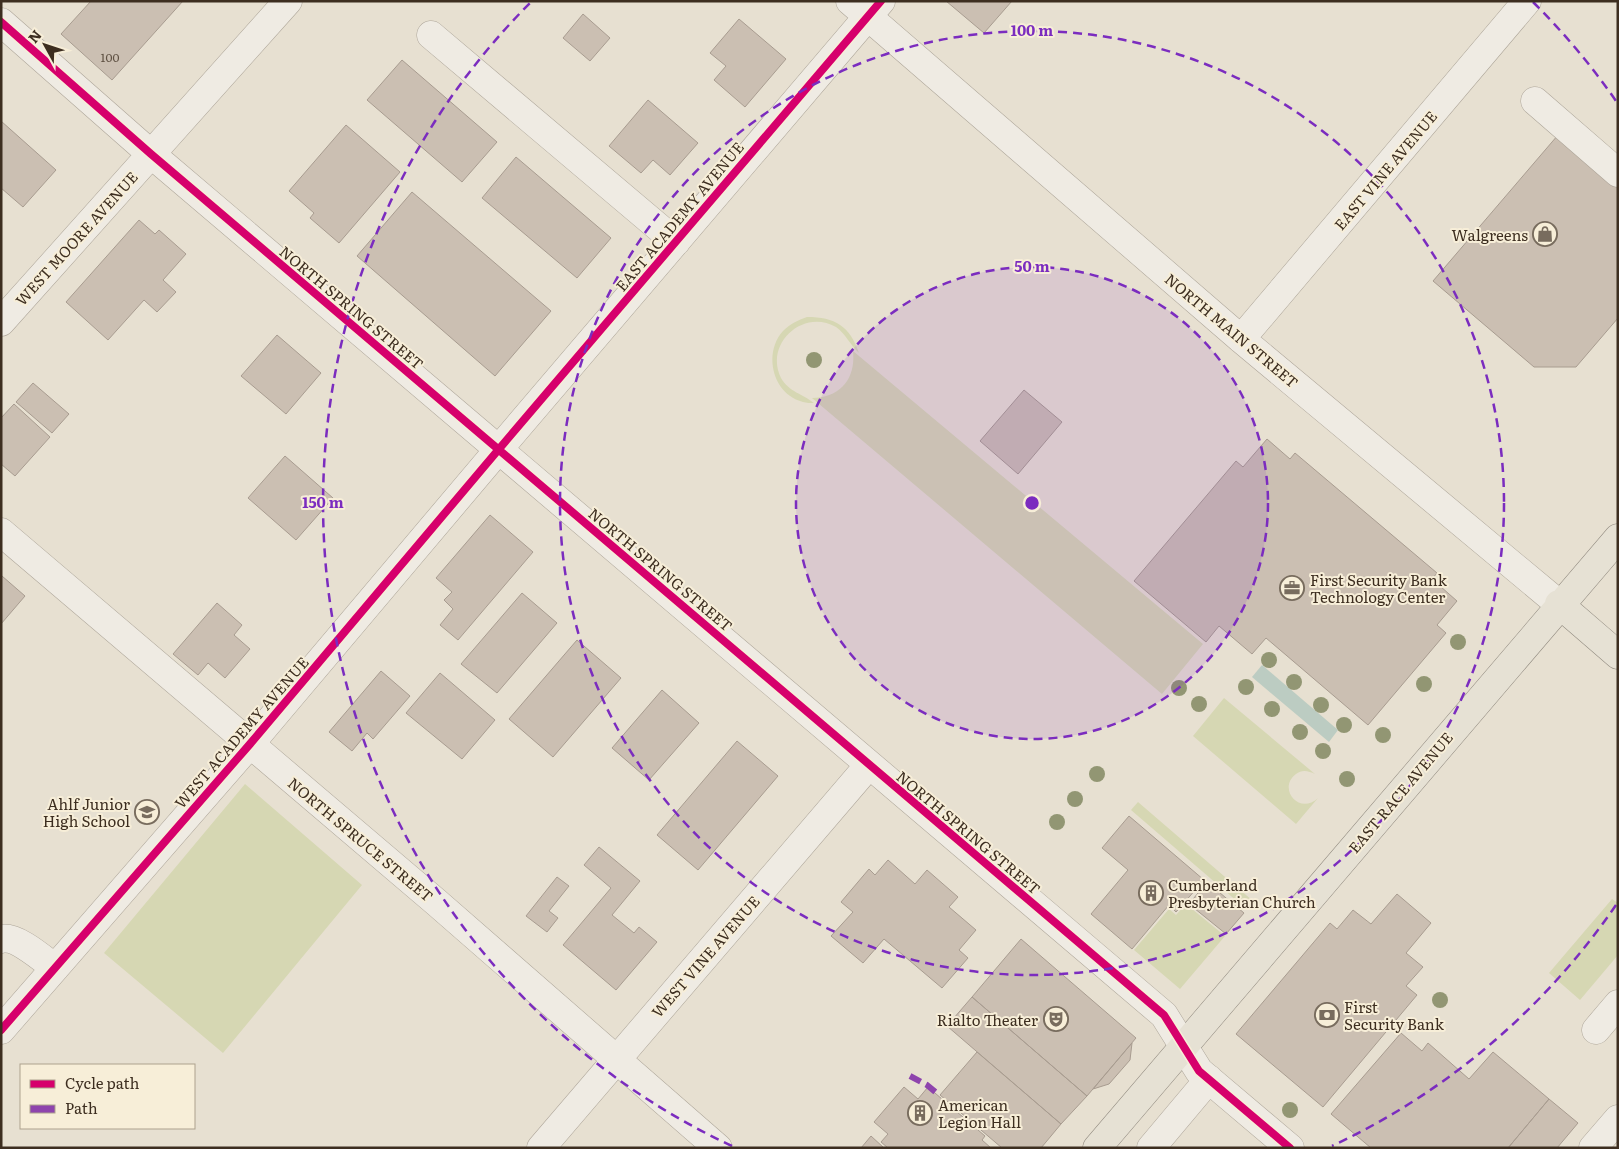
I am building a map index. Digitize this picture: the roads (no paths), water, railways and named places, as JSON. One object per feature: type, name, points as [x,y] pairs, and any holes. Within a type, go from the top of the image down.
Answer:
[{"type":"main road","name":"EAST RACE AVENUE","points":[[1097,1148],[1559,604],[1618,538]]},
{"type":"main road","name":"NORTH MAIN STREET","points":[[1559,604],[1618,655]]},
{"type":"street","name":"WEST MOORE AVENUE","points":[[1,322],[288,1]]},
{"type":"street","name":"EAST VINE AVENUE","points":[[1242,339],[1527,1]]},
{"type":"street","name":"NORTH MAIN STREET","points":[[866,6],[1242,339],[1559,604]]},
{"type":"street","name":"EAST ACADEMY AVENUE","points":[[498,449],[676,242],[866,6]]},
{"type":"street","name":"NORTH SPRING STREET","points":[[1,22],[151,154],[1164,1015],[1199,1071],[1290,1148]]},
{"type":"street","points":[[431,35],[676,242]]},
{"type":"street","points":[[1535,101],[1618,173]]},
{"type":"street","name":"WEST ACADEMY AVENUE","points":[[1,1030],[250,744],[498,449]]},
{"type":"street","name":"NORTH SPRUCE STREET","points":[[1,532],[436,902],[718,1148]]},
{"type":"street","name":"WEST VINE AVENUE","points":[[541,1148],[869,765]]},
{"type":"street","points":[[1,939],[6,938],[32,950],[55,968]]},
{"type":"street","points":[[1596,1030],[1618,1004]]},
{"type":"street","points":[[1151,1148],[1209,1079]]},
{"type":"street","points":[[1593,1148],[1618,1119]]},
{"type":"place","name":"Walgreens","points":[[1545,234]]},
{"type":"place","name":"First Security Bank Technology Center","points":[[1292,588]]},
{"type":"place","name":"Ahlf Junior High School","points":[[147,812]]},
{"type":"place","name":"Cumberland Presbyterian Church","points":[[1151,893]]},
{"type":"place","name":"First Security Bank","points":[[1327,1015]]},
{"type":"place","name":"Rialto Theater","points":[[1056,1019]]},
{"type":"place","name":"American Legion Hall","points":[[920,1113]]}]
